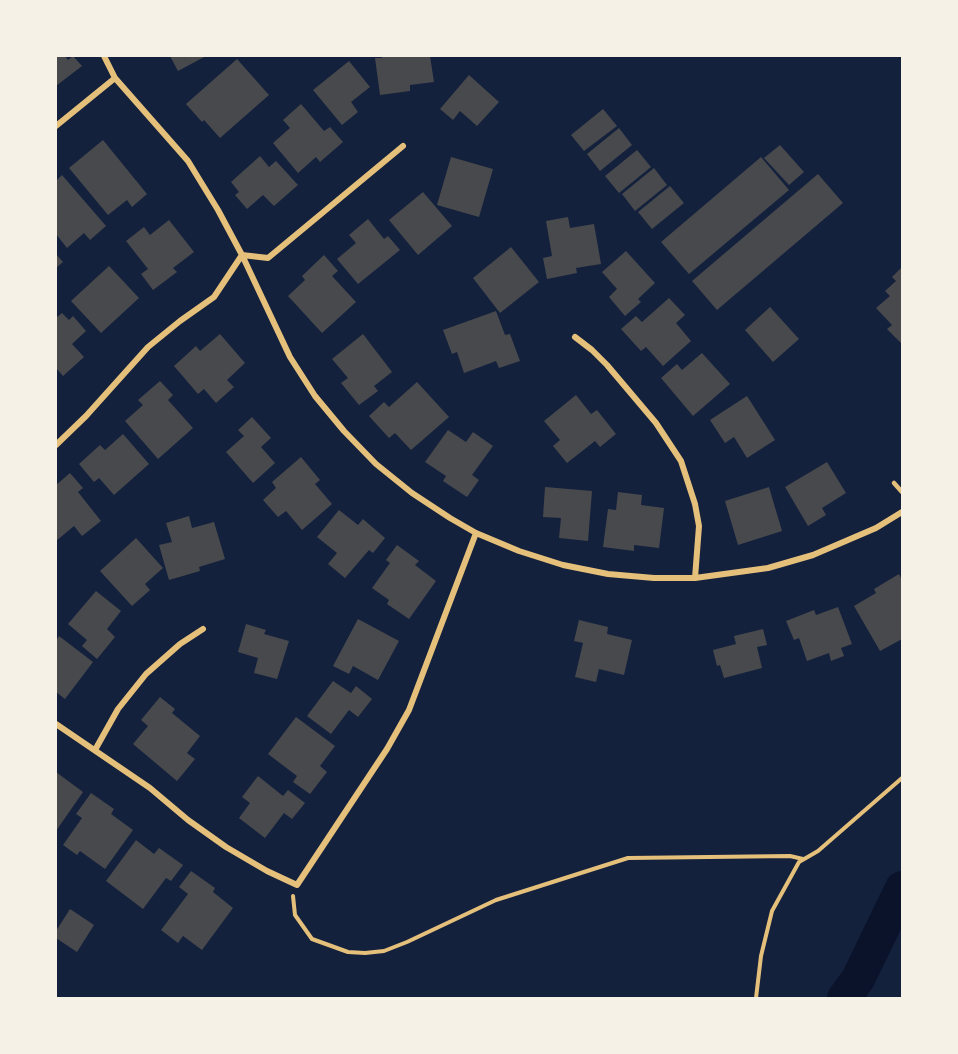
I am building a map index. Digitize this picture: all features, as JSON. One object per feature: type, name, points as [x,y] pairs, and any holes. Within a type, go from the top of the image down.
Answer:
[{"type":"street","points":[[104,56],[115,78],[188,160],[243,255],[290,357],[315,396],[376,464],[412,493],[476,533],[519,551],[563,565],[608,574],[654,578],[695,578],[768,568],[813,555],[876,528],[903,512]]},
{"type":"street","points":[[56,126],[115,78]]},
{"type":"street","points":[[243,255],[268,258],[403,146]]},
{"type":"street","points":[[56,445],[86,416],[147,348],[214,297],[243,255]]},
{"type":"street","points":[[575,338],[607,365],[656,423],[681,461],[695,504],[699,526],[695,578]]},
{"type":"street","points":[[56,724],[150,788],[188,820],[226,847],[267,871],[297,885],[387,749],[409,710],[476,533]]},
{"type":"street","points":[[95,750],[117,710],[146,674],[180,644],[203,629]]},
{"type":"lane","points":[[894,483],[903,492]]},
{"type":"path","points":[[756,999],[761,956],[772,911],[799,862],[818,851],[903,778]]},
{"type":"path","points":[[297,885],[293,892],[295,915],[312,939],[348,952],[365,953],[384,951],[407,942],[496,900],[628,858],[790,856],[803,859]]},
{"type":"building","points":[[56,56],[65,56],[68,60],[73,56],[82,66],[56,86]]},
{"type":"building","points":[[170,56],[206,56],[178,71]]},
{"type":"building","points":[[382,56],[430,56],[434,82],[410,85],[410,91],[380,95],[375,58],[382,58]]},
{"type":"building","points":[[237,59],[269,95],[220,138],[186,104]]},
{"type":"building","points":[[349,61],[370,87],[351,102],[358,112],[342,125],[313,90]]},
{"type":"building","points":[[469,75],[499,102],[477,126],[460,111],[453,120],[440,109]]},
{"type":"building","points":[[301,104],[324,131],[330,127],[343,142],[320,162],[316,157],[298,173],[273,143],[290,128],[283,120]]},
{"type":"building","points":[[603,109],[617,126],[584,151],[571,135]]},
{"type":"building","points":[[619,128],[632,145],[600,171],[587,154]]},
{"type":"building","points":[[103,140],[147,194],[132,207],[127,200],[108,215],[69,168]]},
{"type":"building","points":[[780,145],[804,172],[789,185],[764,158]]},
{"type":"building","points":[[637,150],[651,167],[619,193],[605,176]]},
{"type":"building","points":[[260,156],[269,167],[276,161],[298,185],[274,206],[263,195],[247,209],[235,195],[239,192],[231,182]]},
{"type":"building","points":[[451,157],[493,169],[479,217],[437,205]]},
{"type":"building","points":[[761,157],[789,190],[689,274],[661,242]]},
{"type":"building","points":[[654,168],[667,185],[635,211],[622,194]]},
{"type":"building","points":[[818,174],[843,203],[717,310],[692,281]]},
{"type":"building","points":[[62,175],[106,226],[90,240],[84,233],[67,248],[56,234],[56,181]]},
{"type":"building","points":[[670,186],[684,203],[652,229],[638,212]]},
{"type":"building","points":[[423,192],[452,226],[418,255],[389,220]]},
{"type":"building","points":[[568,217],[570,228],[594,224],[601,264],[576,268],[577,273],[547,279],[543,258],[552,256],[546,221]]},
{"type":"building","points":[[368,219],[384,239],[388,236],[400,250],[358,284],[337,259],[356,243],[349,235]]},
{"type":"building","points":[[169,220],[194,252],[173,268],[177,272],[153,290],[141,274],[148,269],[126,241],[144,227],[150,235]]},
{"type":"building","points":[[511,247],[539,282],[500,313],[473,278]]},
{"type":"building","points":[[626,251],[655,283],[638,299],[641,302],[625,316],[609,297],[617,289],[602,272]]},
{"type":"building","points":[[56,254],[63,262],[56,268]]},
{"type":"building","points":[[324,255],[338,271],[332,276],[356,302],[322,333],[288,296],[305,280],[302,276]]},
{"type":"building","points":[[109,266],[139,298],[101,333],[71,301]]},
{"type":"building","points":[[902,267],[901,343],[887,329],[892,325],[876,308],[890,296],[885,291],[896,281],[892,277]]},
{"type":"building","points":[[669,298],[685,315],[676,323],[691,341],[663,366],[646,347],[641,351],[621,329],[636,316],[642,322]]},
{"type":"building","points":[[770,307],[799,339],[773,362],[745,330]]},
{"type":"building","points":[[496,311],[505,335],[510,334],[520,361],[499,368],[496,361],[464,373],[457,352],[452,354],[443,330]]},
{"type":"building","points":[[62,313],[69,320],[73,316],[86,331],[72,344],[84,357],[63,376],[56,368],[56,318]]},
{"type":"building","points":[[220,334],[245,363],[227,380],[234,387],[216,403],[204,389],[198,394],[174,366],[196,346],[200,351]]},
{"type":"building","points":[[363,334],[392,372],[374,386],[378,391],[359,405],[341,383],[348,378],[332,359]]},
{"type":"building","points":[[702,353],[730,384],[693,416],[661,378],[677,364],[682,370]]},
{"type":"building","points":[[160,381],[173,395],[168,400],[193,428],[158,459],[125,421],[143,405],[138,400]]},
{"type":"building","points":[[417,382],[449,417],[411,450],[395,433],[389,438],[369,416],[384,402],[389,407]]},
{"type":"building","points":[[576,395],[591,414],[597,410],[616,434],[600,447],[595,441],[567,463],[553,446],[560,440],[544,421]]},
{"type":"building","points":[[747,396],[775,440],[747,458],[734,437],[725,443],[710,420]]},
{"type":"building","points":[[252,417],[271,438],[261,447],[275,463],[253,483],[226,452],[244,436],[238,430]]},
{"type":"building","points":[[448,430],[466,442],[473,432],[493,446],[472,475],[479,480],[467,497],[443,481],[446,476],[425,462]]},
{"type":"building","points":[[123,434],[149,464],[114,495],[99,478],[94,482],[79,464],[100,445],[105,450]]},
{"type":"building","points":[[301,457],[320,480],[315,484],[332,504],[302,530],[286,511],[278,517],[263,500],[276,488],[272,482]]},
{"type":"building","points":[[827,462],[846,493],[822,508],[826,515],[808,526],[785,487]]},
{"type":"building","points":[[70,473],[83,488],[78,492],[101,521],[82,536],[74,526],[56,541],[56,485]]},
{"type":"building","points":[[545,487],[592,491],[588,541],[559,538],[561,518],[543,517]]},
{"type":"building","points":[[769,487],[782,531],[738,545],[725,501]]},
{"type":"building","points":[[618,492],[642,495],[641,505],[664,508],[659,548],[634,545],[634,551],[603,547],[608,509],[616,510]]},
{"type":"building","points":[[339,510],[358,525],[363,519],[385,538],[373,553],[369,550],[345,578],[328,564],[337,553],[317,537]]},
{"type":"building","points":[[189,516],[192,528],[214,522],[225,559],[199,567],[200,571],[169,580],[159,545],[172,542],[166,523]]},
{"type":"building","points":[[136,538],[163,568],[145,584],[150,590],[132,606],[100,571]]},
{"type":"building","points":[[397,545],[419,561],[415,565],[436,581],[409,619],[387,604],[389,600],[372,588],[390,563],[386,560]]},
{"type":"building","points":[[899,574],[902,580],[902,639],[880,651],[854,606],[876,593],[874,589]]},
{"type":"building","points":[[96,591],[121,611],[107,629],[115,637],[97,659],[82,646],[87,640],[68,624]]},
{"type":"building","points":[[838,607],[852,644],[841,648],[844,656],[831,661],[829,653],[807,661],[799,638],[794,640],[786,621],[814,610],[816,615]]},
{"type":"building","points":[[358,619],[399,641],[378,680],[353,666],[349,674],[333,666]]},
{"type":"building","points":[[579,620],[608,627],[607,634],[632,640],[624,675],[599,669],[596,682],[575,677],[583,643],[574,641]]},
{"type":"building","points":[[246,624],[266,630],[264,634],[289,641],[277,679],[254,673],[258,658],[238,652]]},
{"type":"building","points":[[763,629],[767,645],[757,647],[762,668],[724,678],[720,665],[717,666],[713,650],[736,644],[734,636]]},
{"type":"building","points":[[59,636],[93,662],[65,699],[56,692],[56,641]]},
{"type":"building","points":[[333,681],[351,693],[356,686],[372,699],[358,717],[349,710],[331,734],[307,716]]},
{"type":"building","points":[[160,697],[175,709],[172,713],[200,736],[187,753],[195,759],[177,781],[133,744],[148,726],[141,720]]},
{"type":"building","points":[[296,717],[335,746],[320,766],[327,772],[310,794],[293,782],[297,776],[268,754]]},
{"type":"building","points":[[56,772],[83,792],[56,831]]},
{"type":"building","points":[[258,776],[283,796],[288,790],[305,803],[292,819],[284,813],[265,838],[239,818],[250,803],[242,797]]},
{"type":"building","points":[[91,793],[114,809],[111,814],[133,830],[105,869],[80,851],[77,855],[63,845],[82,818],[76,814]]},
{"type":"building","points":[[136,840],[154,854],[159,848],[183,865],[171,881],[166,878],[143,909],[106,881]]},
{"type":"building","points":[[191,871],[215,888],[213,892],[233,908],[202,950],[183,936],[178,943],[161,930],[188,894],[179,887]]},
{"type":"building","points":[[70,909],[94,925],[77,952],[56,938],[56,931]]},
{"type":"waterway","points":[[844,998],[858,979],[902,888]]}]
